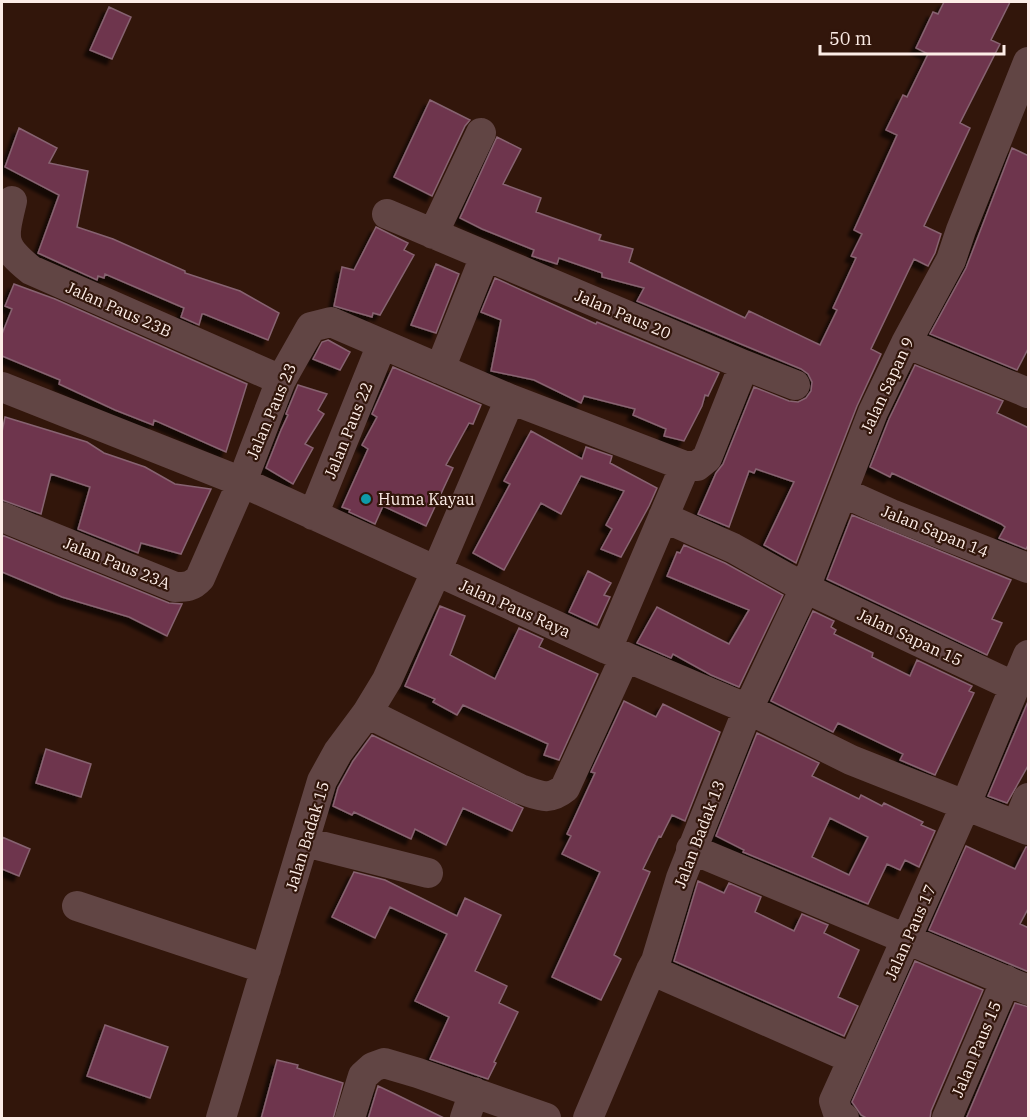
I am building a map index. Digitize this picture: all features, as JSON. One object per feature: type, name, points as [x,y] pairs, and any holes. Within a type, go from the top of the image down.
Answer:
[{"type":"street","name":"Jalan Sapan 9","points":[[748,709],[805,588],[873,411],[906,343],[951,260],[961,230],[1022,98],[1029,62]]},
{"type":"street","points":[[433,234],[481,133]]},
{"type":"street","name":"Jalan Paus 23B","points":[[12,201],[4,245],[13,257],[31,270],[281,380]]},
{"type":"street","name":"Jalan Paus 20","points":[[387,214],[795,385]]},
{"type":"street","points":[[440,369],[485,256]]},
{"type":"street","name":"Jalan Paus 23","points":[[242,482],[281,380],[311,327],[331,322],[382,344]]},
{"type":"street","points":[[906,343],[1029,393]]},
{"type":"street","points":[[382,344],[510,399],[685,466],[698,466],[707,458],[744,365]]},
{"type":"street","name":"Jalan Paus 22","points":[[313,515],[382,344]]},
{"type":"street","name":"Jalan Paus Raya","points":[[2,387],[242,482],[616,653],[748,709],[851,760],[1023,827]]},
{"type":"street","name":"Jalan Badak 15","points":[[221,1119],[322,781],[338,752],[367,713],[387,680],[510,399]]},
{"type":"street","points":[[367,713],[520,789],[545,796],[555,796],[565,788],[616,653],[663,518],[685,466]]},
{"type":"street","name":"Jalan Paus 23A","points":[[2,517],[175,587],[186,587],[194,585],[200,578],[242,482]]},
{"type":"street","name":"Jalan Sapan 14","points":[[842,492],[891,514],[1029,568]]},
{"type":"street","name":"Jalan Sapan 15","points":[[663,518],[733,548],[805,588],[1015,687]]},
{"type":"street","name":"Jalan Paus 17","points":[[844,1119],[838,1113],[834,1101],[907,939],[1029,655]]},
{"type":"street","name":"Jalan Badak 13","points":[[588,1119],[653,965],[691,849],[748,709]]},
{"type":"street","points":[[1023,827],[1029,798]]},
{"type":"street","points":[[305,842],[428,873]]},
{"type":"street","points":[[691,849],[1017,985]]},
{"type":"street","points":[[77,906],[266,969]]},
{"type":"street","points":[[653,965],[853,1059]]},
{"type":"street","name":"Jalan Paus 15","points":[[947,1119],[1017,985]]},
{"type":"street","points":[[350,1119],[363,1076],[384,1063],[418,1073],[469,1105],[546,1119]]},
{"type":"building","points":[[944,2],[1010,2],[991,40],[1000,44],[960,123],[970,128],[924,226],[941,234],[935,253],[928,266],[914,259],[871,349],[881,354],[857,406],[796,563],[764,545],[794,482],[756,469],[754,473],[749,471],[729,527],[698,514],[716,473],[723,464],[754,387],[789,401],[798,402],[806,398],[811,391],[812,382],[808,374],[801,369],[637,301],[644,288],[602,277],[602,273],[559,258],[557,264],[532,256],[534,250],[460,218],[497,137],[521,149],[503,184],[541,198],[536,212],[601,235],[599,240],[633,249],[629,262],[745,318],[749,311],[820,345],[837,310],[833,308],[856,258],[851,256],[862,234],[854,230],[897,135],[886,130],[903,95],[907,97],[928,54],[916,48],[933,12],[938,14]]},
{"type":"building","points":[[109,7],[131,17],[112,59],[90,50]]},
{"type":"building","points":[[430,100],[470,120],[432,196],[394,177]]},
{"type":"building","points":[[19,128],[57,148],[49,163],[88,171],[77,227],[113,239],[185,271],[185,273],[240,291],[279,313],[268,340],[204,314],[202,314],[199,325],[181,317],[184,308],[105,274],[104,278],[98,276],[97,280],[38,253],[59,195],[5,167]]},
{"type":"building","points":[[1012,148],[1029,156],[1029,347],[1017,370],[930,334],[966,268]]},
{"type":"building","points":[[376,227],[408,243],[404,250],[414,255],[380,315],[373,313],[372,317],[334,306],[342,267],[354,270]]},
{"type":"building","points":[[436,264],[459,274],[436,333],[411,325]]},
{"type":"building","points":[[495,278],[596,324],[597,322],[719,373],[708,396],[705,395],[702,406],[684,441],[664,436],[666,429],[633,415],[635,409],[584,396],[581,403],[534,380],[491,371],[501,320],[481,312]]},
{"type":"building","points":[[14,284],[55,299],[247,384],[226,452],[154,420],[153,425],[115,410],[59,384],[60,380],[2,356],[2,334],[12,309],[5,306]]},
{"type":"building","points":[[328,340],[350,352],[340,370],[313,359],[322,342]]},
{"type":"building","points":[[915,365],[1003,401],[997,413],[1029,428],[1029,543],[1026,549],[999,538],[1005,527],[1001,524],[892,473],[890,477],[870,467],[889,419]]},
{"type":"building","points":[[393,367],[481,405],[473,424],[469,423],[446,465],[453,468],[426,526],[383,506],[375,524],[342,507],[368,449],[362,445],[377,417],[372,414]]},
{"type":"building","points":[[298,385],[327,394],[318,410],[324,414],[305,444],[313,448],[293,484],[266,468]]},
{"type":"building","points":[[5,417],[87,442],[104,453],[145,467],[175,484],[211,489],[181,554],[141,543],[138,553],[78,529],[90,487],[51,474],[41,514],[2,500],[2,432]]},
{"type":"building","points":[[531,431],[582,459],[586,447],[612,456],[610,463],[657,488],[621,557],[601,549],[612,529],[606,525],[624,491],[581,476],[561,514],[541,503],[504,570],[473,553],[510,484],[504,481]]},
{"type":"building","points":[[852,515],[1011,580],[992,619],[1002,623],[987,655],[827,579]]},
{"type":"building","points":[[2,535],[169,603],[182,604],[167,636],[129,617],[62,597],[2,572]]},
{"type":"building","points":[[684,545],[725,563],[783,595],[739,687],[673,654],[671,658],[637,643],[657,607],[729,644],[749,610],[667,576],[677,552],[680,553]]},
{"type":"building","points":[[588,571],[611,583],[604,595],[610,597],[597,625],[569,612]]},
{"type":"building","points":[[440,606],[465,616],[450,655],[495,679],[519,628],[543,639],[539,647],[598,674],[559,760],[544,755],[548,744],[463,705],[457,715],[433,702],[435,699],[405,686]]},
{"type":"building","points":[[813,611],[834,621],[831,627],[836,630],[834,634],[873,653],[872,657],[910,676],[917,660],[972,686],[969,691],[974,693],[935,775],[900,760],[903,754],[838,723],[833,732],[771,701]]},
{"type":"building","points":[[1029,699],[1029,764],[1007,803],[988,796]]},
{"type":"building","points":[[624,701],[656,717],[663,704],[720,732],[685,821],[672,815],[643,869],[650,872],[614,955],[621,959],[601,1000],[552,977],[600,872],[562,854],[571,836],[567,834],[595,773],[591,772]]},
{"type":"building","points":[[757,733],[819,763],[812,776],[859,799],[861,795],[882,806],[884,803],[923,822],[921,825],[935,831],[919,867],[905,860],[900,870],[887,864],[868,904],[743,852],[744,850],[716,836]],"holes":[[[830,818],[868,837],[849,875],[812,857]]]},
{"type":"building","points":[[372,735],[523,808],[512,831],[463,808],[446,845],[415,829],[411,839],[354,812],[352,815],[333,806],[338,788],[353,761]]},
{"type":"building","points":[[46,749],[91,764],[81,797],[36,783]]},
{"type":"building","points":[[2,837],[30,849],[19,876],[2,869]]},
{"type":"building","points":[[966,846],[1015,869],[1026,847],[1029,847],[1029,907],[1020,924],[1029,928],[1029,972],[929,930]]},
{"type":"building","points":[[354,872],[385,880],[457,916],[465,898],[501,915],[475,971],[507,986],[499,1003],[518,1012],[488,1079],[430,1059],[449,1017],[415,1001],[447,934],[390,907],[375,938],[332,917]]},
{"type":"building","points":[[698,881],[724,893],[729,883],[761,897],[755,912],[794,931],[802,914],[828,925],[824,933],[859,950],[838,997],[858,1006],[844,1036],[674,961]]},
{"type":"building","points":[[915,961],[983,990],[931,1111],[930,1119],[868,1119],[861,1115],[852,1102]]},
{"type":"building","points":[[1015,1003],[1029,1007],[1029,1119],[966,1119]]},
{"type":"building","points":[[105,1025],[168,1047],[150,1098],[87,1076]]},
{"type":"building","points":[[277,1060],[298,1065],[297,1068],[343,1083],[333,1119],[261,1119]]},
{"type":"building","points":[[378,1086],[395,1094],[446,1119],[368,1119]]},
{"type":"place","name":"Huma Kayau","points":[[366,499]]}]
